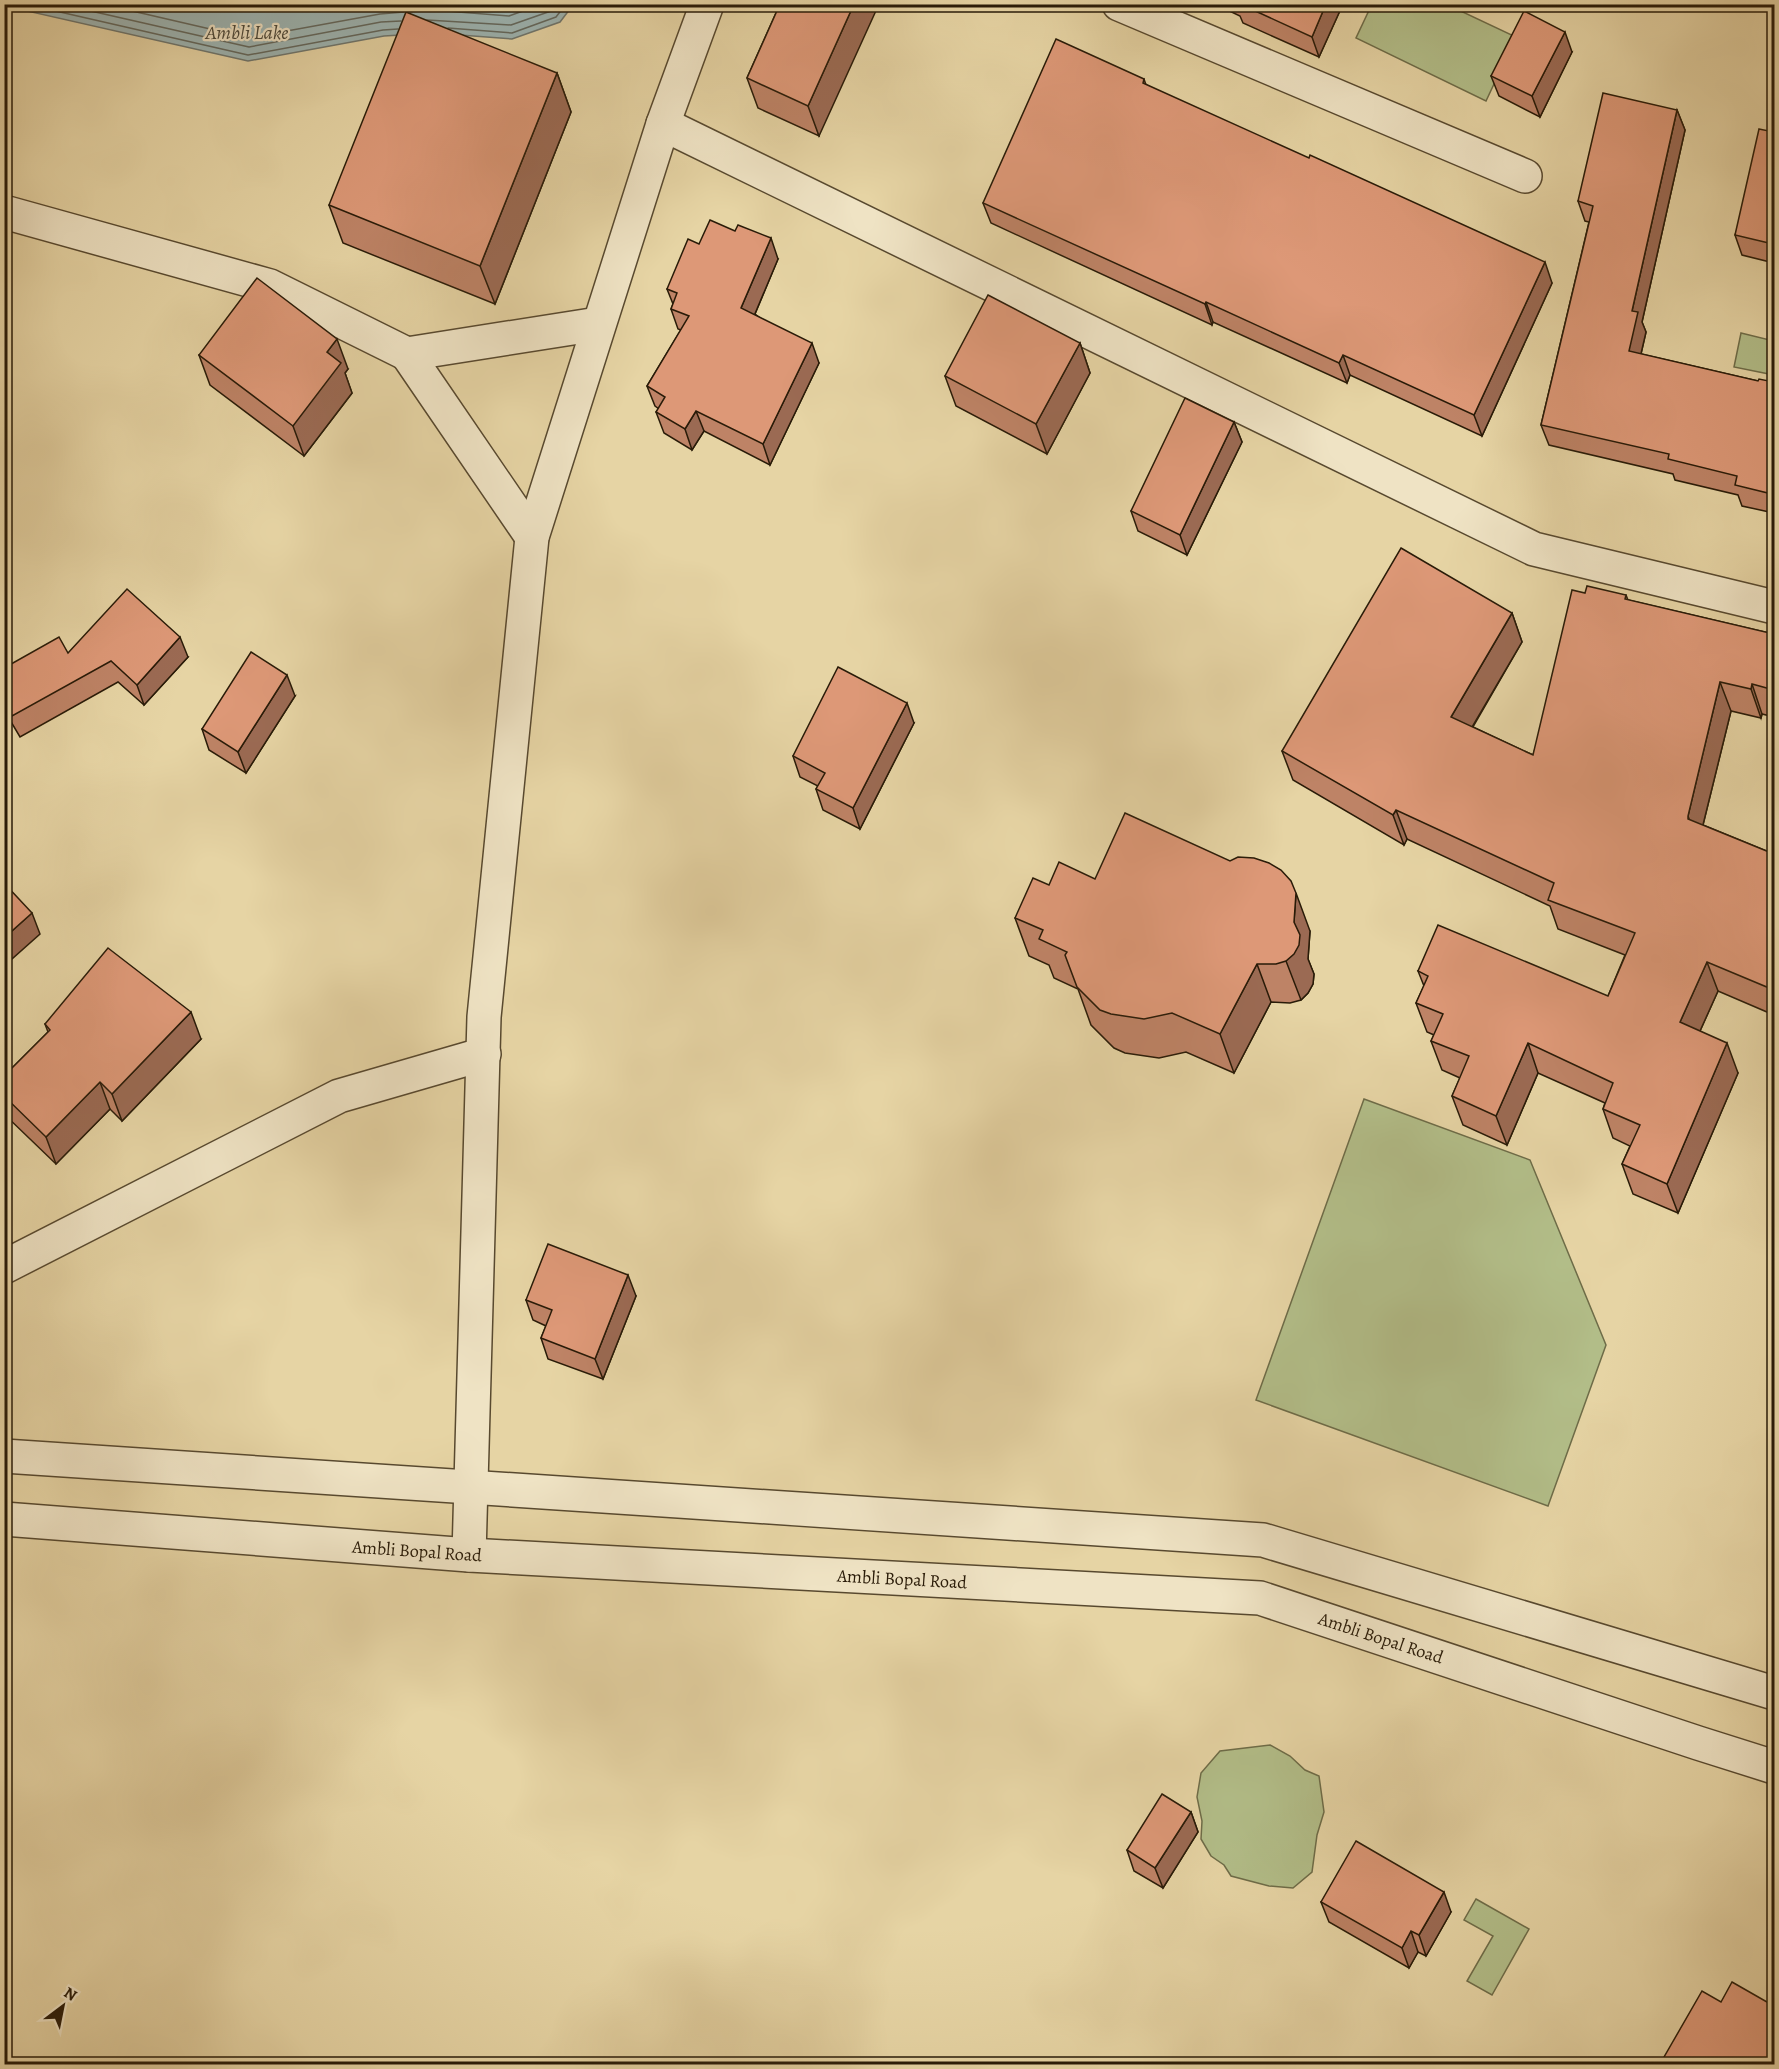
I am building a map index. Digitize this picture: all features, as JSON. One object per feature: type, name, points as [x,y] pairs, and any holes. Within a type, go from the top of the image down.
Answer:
[{"type":"street","points":[[469,1555],[484,1017],[532,537],[663,124],[707,4]]},
{"type":"street","points":[[1119,4],[1525,176]]},
{"type":"street","points":[[663,124],[1534,549],[1774,607]]},
{"type":"street","points":[[4,212],[270,286],[407,354],[532,537]]},
{"type":"street","points":[[407,354],[598,324]]},
{"type":"street","points":[[4,1267],[339,1096],[484,1054]]},
{"type":"street","points":[[4,1456],[1263,1540],[1774,1693]]},
{"type":"street","name":"Ambli Bopal Road","points":[[6,1524],[469,1555],[1260,1598],[1774,1767]]},
{"type":"green space","points":[[1372,4],[1448,5],[1516,37],[1486,101],[1356,38]]},
{"type":"green space","points":[[1741,333],[1774,341],[1774,375],[1734,367]]},
{"type":"green space","points":[[1364,1099],[1530,1160],[1606,1345],[1548,1506],[1256,1400]]},
{"type":"green space","points":[[1270,1745],[1290,1756],[1305,1770],[1319,1776],[1324,1812],[1317,1835],[1312,1872],[1293,1888],[1269,1886],[1231,1876],[1224,1865],[1211,1856],[1201,1839],[1202,1821],[1197,1797],[1201,1773],[1220,1751]]},
{"type":"green space","points":[[1476,1899],[1529,1929],[1492,1995],[1467,1981],[1493,1936],[1464,1920]]},
{"type":"water","name":"Ambli Lake","points":[[5,4],[573,5],[560,22],[512,39],[433,33],[384,36],[248,61],[5,6]]},
{"type":"building","points":[[780,4],[854,4],[808,106],[747,78]]},
{"type":"building","points":[[1240,4],[1326,4],[1312,37]]},
{"type":"building","points":[[1524,11],[1565,32],[1532,96],[1491,76]]},
{"type":"building","points":[[406,12],[557,73],[480,266],[329,205]]},
{"type":"building","points":[[1056,39],[1144,79],[1143,83],[1309,158],[1310,155],[1545,262],[1474,415],[1343,355],[1339,363],[983,203]]},
{"type":"building","points":[[1603,93],[1677,110],[1632,311],[1638,312],[1629,351],[1758,381],[1759,379],[1774,382],[1774,488],[1772,494],[1735,485],[1737,476],[1668,459],[1669,454],[1541,425],[1593,206],[1578,201]]},
{"type":"building","points":[[1759,129],[1774,132],[1773,244],[1735,235]]},
{"type":"building","points":[[710,220],[735,231],[738,225],[771,238],[741,308],[812,343],[763,444],[696,411],[685,429],[656,412],[665,397],[647,386],[689,316],[671,309],[677,293],[667,289],[688,239],[699,244]]},
{"type":"building","points":[[257,278],[337,339],[327,352],[341,363],[293,426],[199,355]]},
{"type":"building","points":[[988,295],[1080,343],[1036,424],[945,376]]},
{"type":"building","points":[[1185,398],[1234,422],[1180,535],[1131,511]]},
{"type":"building","points":[[1401,548],[1512,613],[1451,717],[1533,755],[1572,590],[1585,593],[1587,586],[1626,595],[1625,599],[1774,634],[1774,690],[1752,684],[1751,689],[1720,682],[1688,819],[1774,854],[1774,990],[1707,962],[1680,1022],[1727,1043],[1667,1184],[1622,1164],[1640,1125],[1603,1109],[1613,1083],[1528,1043],[1496,1116],[1452,1096],[1469,1056],[1431,1041],[1443,1014],[1416,1003],[1428,976],[1418,971],[1438,925],[1608,996],[1635,933],[1548,900],[1554,883],[1396,810],[1393,815],[1282,751]]},
{"type":"building","points":[[127,589],[180,637],[137,685],[111,661],[12,716],[4,703],[4,668],[59,637],[68,653]]},
{"type":"building","points":[[251,652],[287,675],[238,752],[202,729]]},
{"type":"building","points":[[838,667],[907,703],[853,808],[816,789],[825,773],[793,756]]},
{"type":"building","points":[[1125,813],[1230,861],[1238,857],[1254,858],[1269,863],[1281,870],[1291,881],[1296,893],[1294,922],[1300,935],[1299,945],[1286,961],[1276,964],[1257,964],[1220,1034],[1172,1013],[1144,1019],[1100,1010],[1077,987],[1065,955],[1067,952],[1039,939],[1043,930],[1015,918],[1033,878],[1049,885],[1059,862],[1095,879]]},
{"type":"building","points":[[4,883],[32,913],[4,938]]},
{"type":"building","points":[[108,948],[191,1012],[112,1094],[100,1082],[46,1137],[4,1096],[4,1076],[50,1030],[45,1024]]},
{"type":"building","points":[[548,1244],[628,1275],[595,1359],[541,1338],[552,1310],[526,1300]]},
{"type":"building","points":[[1162,1794],[1191,1812],[1155,1868],[1127,1850]]},
{"type":"building","points":[[1356,1841],[1444,1892],[1419,1935],[1411,1931],[1402,1948],[1321,1902]]},
{"type":"building","points":[[1732,1982],[1774,2006],[1774,2064],[1660,2064],[1702,1991],[1721,2002]]}]
